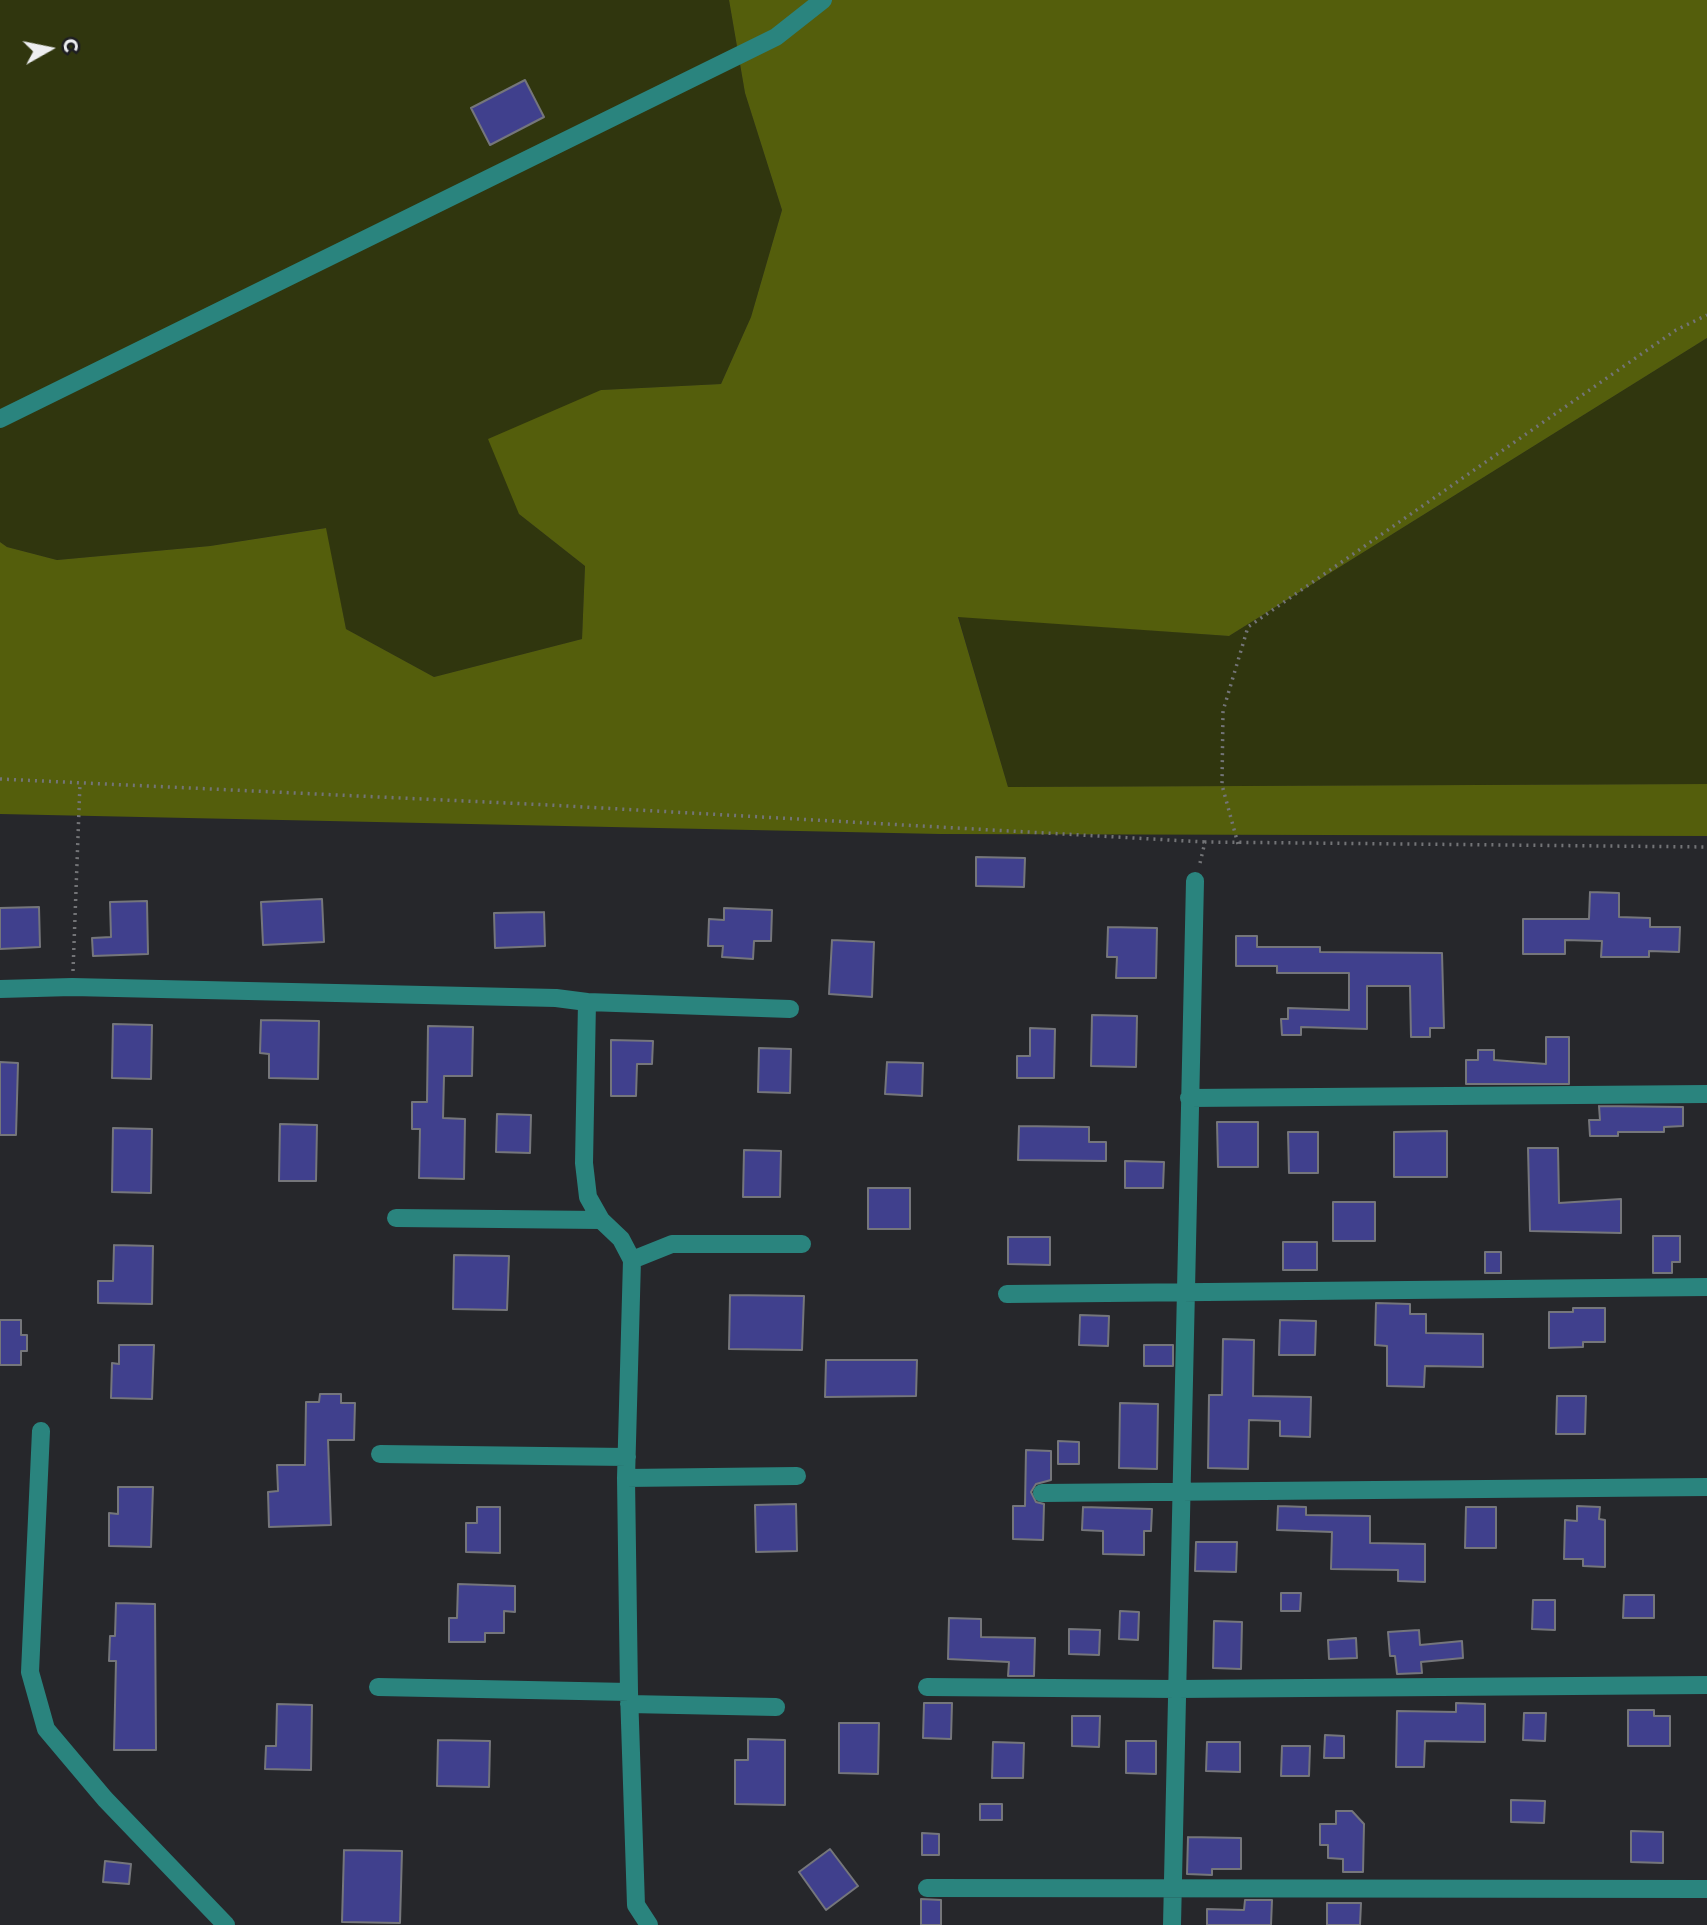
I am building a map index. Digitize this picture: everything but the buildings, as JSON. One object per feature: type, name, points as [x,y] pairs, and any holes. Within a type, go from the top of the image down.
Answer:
[{"type":"street","points":[[0,419],[776,37],[823,0]]},
{"type":"street","points":[[1172,1925],[1195,881]]},
{"type":"street","points":[[0,989],[72,987],[556,998],[587,1002],[790,1009]]},
{"type":"street","points":[[587,1002],[584,1163],[589,1198],[601,1220],[621,1239],[632,1260],[626,1478],[629,1698],[635,1905],[649,1925]]},
{"type":"street","points":[[1189,1098],[1707,1094]]},
{"type":"street","points":[[396,1218],[601,1220]]},
{"type":"street","points":[[632,1260],[672,1244],[802,1244]]},
{"type":"street","points":[[1007,1294],[1707,1287]]},
{"type":"street","points":[[41,1431],[30,1672],[46,1729],[105,1799],[226,1925]]},
{"type":"street","points":[[380,1454],[627,1457]]},
{"type":"street","points":[[626,1478],[797,1476]]},
{"type":"street","points":[[1042,1493],[1707,1487]]},
{"type":"street","points":[[927,1688],[1707,1685]]},
{"type":"street","points":[[378,1687],[776,1707]]},
{"type":"street","points":[[927,1888],[1707,1889]]},
{"type":"path","points":[[1238,844],[1222,785],[1223,711],[1248,627],[1676,330],[1707,315]]},
{"type":"path","points":[[0,779],[1238,844],[1707,847]]},
{"type":"path","points":[[72,987],[80,783]]},
{"type":"path","points":[[1195,881],[1205,842]]},
{"type":"green space","points":[[0,0],[729,0],[745,93],[782,210],[751,317],[721,384],[601,390],[519,514],[585,566],[582,639],[434,677],[346,629],[325,528],[210,546],[57,560],[7,547],[0,542]]},
{"type":"green space","points":[[729,0],[1707,0],[1707,338],[1229,636],[958,617],[1008,787],[1707,784],[1707,836],[940,834],[0,814],[0,542],[7,547],[57,560],[210,546],[326,528],[346,629],[434,677],[582,639],[585,566],[519,514],[488,439],[601,390],[721,384],[751,317],[782,210],[745,93]]},
{"type":"green space","points":[[1707,338],[1707,784],[1008,787],[958,616],[1229,636]]}]
